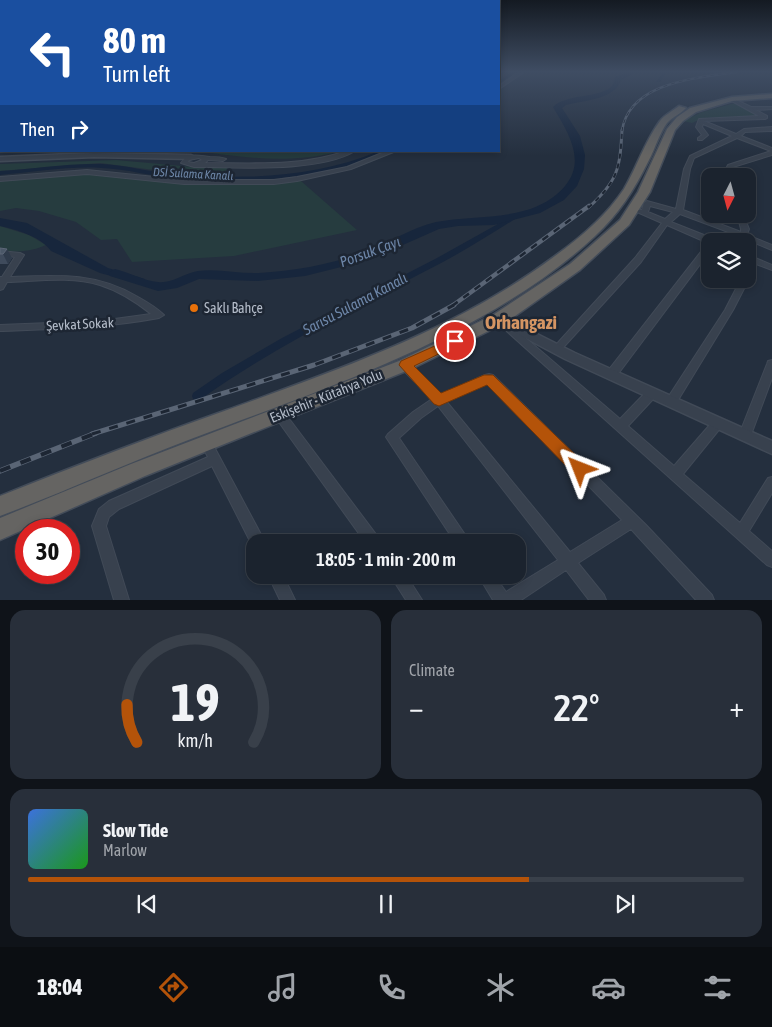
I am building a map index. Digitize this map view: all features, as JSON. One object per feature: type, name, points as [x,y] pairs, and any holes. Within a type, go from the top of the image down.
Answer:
[{"type":"highway","name":"Eskişehir - Kütahya Yolu","points":[[0,506],[134,452],[305,389],[400,359],[480,312],[558,260],[590,234],[616,208],[629,189],[660,127],[675,112],[710,100]]},
{"type":"highway","name":"Eskişehir - Kütahya Yolu","points":[[0,529],[138,470],[210,452],[280,415],[400,359],[499,319],[528,301],[575,267],[624,222],[639,211],[672,129],[680,119],[693,110],[732,100]]},
{"type":"street","points":[[732,100],[772,122]]},
{"type":"street","points":[[749,109],[772,108]]},
{"type":"street","points":[[700,140],[705,135],[699,126],[702,120],[772,117]]},
{"type":"street","points":[[701,122],[772,152]]},
{"type":"street","points":[[557,349],[638,260],[666,222],[679,210],[687,169],[692,157],[744,131],[772,129]]},
{"type":"street","points":[[0,161],[125,159],[271,163],[326,159],[349,152]]},
{"type":"street","points":[[0,178],[88,172],[184,182],[274,182],[349,168],[390,152]]},
{"type":"street","points":[[729,168],[730,166],[772,152]]},
{"type":"street","points":[[0,161],[97,153],[192,161],[204,154],[271,163]]},
{"type":"street","points":[[701,237],[639,211],[647,203],[679,210],[736,233]]},
{"type":"street","points":[[756,241],[772,248]]},
{"type":"street","points":[[0,253],[20,256],[1,282]]},
{"type":"street","points":[[611,375],[701,258]]},
{"type":"street","points":[[756,261],[772,268]]},
{"type":"street","name":"Şevkat Sokak","points":[[0,328],[135,321],[159,315],[117,289],[103,284],[59,278],[1,282]]},
{"type":"street","points":[[671,402],[729,310],[740,288]]},
{"type":"street","points":[[499,319],[611,375],[772,448]]},
{"type":"street","points":[[499,319],[620,428],[772,560]]},
{"type":"street","points":[[400,359],[439,400],[599,600]]},
{"type":"street","points":[[745,435],[772,364]]},
{"type":"street","points":[[458,534],[392,438],[417,415],[439,400],[488,378],[632,521],[708,600]]},
{"type":"street","points":[[620,428],[652,393]]},
{"type":"street","points":[[280,415],[368,534]]},
{"type":"street","points":[[674,475],[718,423]]},
{"type":"street","points":[[122,600],[99,526],[101,517],[114,505],[210,452],[254,534]]},
{"type":"street","points":[[741,533],[772,482]]},
{"type":"street","points":[[507,600],[632,521]]},
{"type":"street","points":[[280,584],[288,600]]},
{"type":"street","points":[[403,584],[415,600]]},
{"type":"street","points":[[491,584],[502,600]]},
{"type":"green space","points":[[735,103],[759,116],[703,118],[692,123],[683,121],[702,112]]},
{"type":"green space","points":[[337,152],[308,157],[276,159],[211,153]]},
{"type":"green space","points":[[116,160],[193,167],[229,166],[224,173],[177,173],[100,163],[0,171],[0,164]]},
{"type":"green space","points":[[79,174],[181,183],[301,181],[357,230],[234,256],[132,262],[117,239],[101,240],[76,222],[39,211],[16,208],[0,211],[0,180]]},
{"type":"green space","points":[[0,226],[29,235],[46,245],[23,251],[0,251]]},
{"type":"water","points":[[0,218],[27,223],[108,268],[145,279],[143,281],[122,279],[100,273],[51,251],[35,238],[0,226]]},
{"type":"building","points":[[0,248],[7,249],[3,254],[0,254]]},
{"type":"waterway","name":"Porsuk Çayı","points":[[115,273],[158,287],[172,285],[199,275],[258,277],[305,272],[364,257],[436,226],[458,222],[494,221],[536,210],[560,198],[571,186],[579,169],[580,155],[575,136],[557,107],[563,103],[575,100]]},
{"type":"waterway","name":"DSİ Sulama Kanalı","points":[[0,173],[64,167],[103,166],[174,176],[252,177],[310,172],[337,167],[382,152]]},
{"type":"waterway","name":"Sarısu Sulama Kanalı","points":[[197,396],[285,340],[440,260],[516,216]]},
{"type":"railway","points":[[622,131],[627,115],[640,100]]},
{"type":"railway","points":[[588,208],[606,190],[616,174],[622,130]]},
{"type":"railway","points":[[452,306],[589,206]]},
{"type":"railway","points":[[92,434],[314,365],[412,328],[454,305]]},
{"type":"railway","points":[[0,471],[96,433]]},
{"type":"place","name":"Saklı Bahçe","points":[[194,308]]},
{"type":"district","name":"Orhangazi","points":[[521,322]]},
{"type":"route","points":[[455,341],[406,365],[439,400],[488,378],[580,469]]}]
